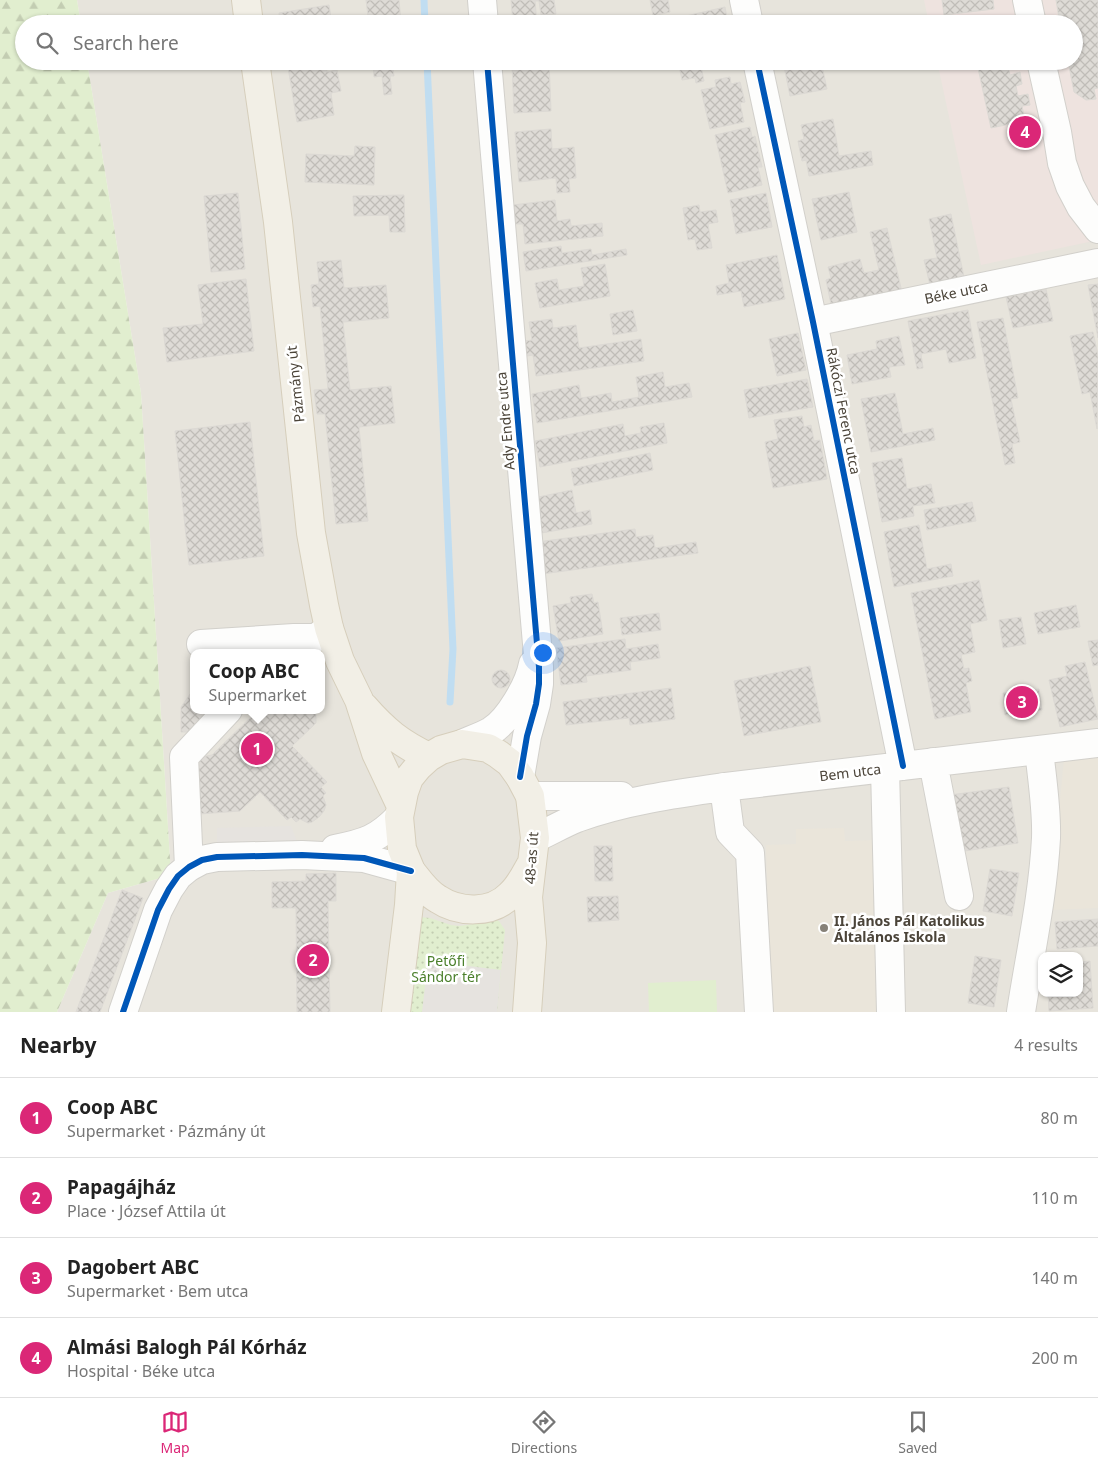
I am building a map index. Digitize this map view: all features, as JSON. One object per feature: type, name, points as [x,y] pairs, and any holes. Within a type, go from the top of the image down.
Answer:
[{"type":"main road","points":[[246,0],[248,15]]},
{"type":"main road","name":"Pázmány út","points":[[256,70],[278,222],[311,533],[329,628],[340,661],[359,700],[376,753],[400,811]]},
{"type":"main road","name":"Pázmány út","points":[[359,700],[380,726],[409,747],[428,757]]},
{"type":"main road","points":[[525,786],[510,764],[488,748],[462,744],[441,750],[428,757],[409,778],[400,811],[402,849],[411,871],[423,886],[437,899],[453,907],[478,910],[490,907],[509,897],[531,865]]},
{"type":"main road","name":"48-as út","points":[[525,786],[535,838],[528,897],[532,943],[527,1012]]},
{"type":"main road","points":[[396,1012],[410,905],[411,871]]},
{"type":"street","points":[[482,0],[483,15]]},
{"type":"street","points":[[744,0],[747,15]]},
{"type":"street","points":[[1027,0],[1030,15]]},
{"type":"street","name":"Ady Endre utca","points":[[488,70],[539,684],[536,704],[526,736],[525,786]]},
{"type":"street","name":"Rákóczi Ferenc utca","points":[[759,70],[813,322],[894,767],[891,1012]]},
{"type":"street","points":[[1043,70],[1058,132],[1062,163],[1077,200],[1098,229]]},
{"type":"street","name":"Béke utca","points":[[813,322],[1098,262]]},
{"type":"street","points":[[201,644],[288,646],[316,638],[329,628]]},
{"type":"street","name":"Ady Endre utca","points":[[462,744],[490,732],[507,716],[522,692],[532,667],[535,635]]},
{"type":"street","points":[[190,867],[184,756],[224,714]]},
{"type":"street","name":"Bem utca","points":[[535,838],[575,819],[600,810],[663,796],[724,786],[1098,744]]},
{"type":"street","points":[[1021,1012],[1042,883],[1046,837],[1046,812],[1039,750]]},
{"type":"street","points":[[933,762],[959,896]]},
{"type":"street","name":"Bem utca","points":[[525,786],[663,796]]},
{"type":"street","points":[[724,786],[730,832],[750,853],[759,1012]]},
{"type":"street","points":[[302,855],[365,842],[379,835],[400,811]]},
{"type":"street","points":[[123,1012],[158,910],[178,876],[202,860],[217,857],[302,855],[364,858],[411,871]]},
{"type":"path","points":[[428,961],[437,974],[470,977]]},
{"type":"shaded area","points":[[77,0],[1098,0],[1098,1012],[57,1012],[108,893],[171,875],[141,393],[88,70],[1083,70],[1083,15],[80,15]]},
{"type":"shaded area","points":[[924,0],[1098,0],[1098,240],[981,265],[939,70],[1083,70],[1083,15],[927,15]]},
{"type":"shaded area","points":[[1098,752],[1098,908],[1050,910],[1064,757]]},
{"type":"shaded area","points":[[291,826],[302,855],[217,857],[217,828]]},
{"type":"shaded area","name":"II. János Pál Katolikus Általános Iskola","points":[[844,828],[845,841],[877,840],[882,1012],[771,1012],[766,845],[796,844],[796,829]]},
{"type":"shaded area","points":[[428,961],[501,970],[497,1012],[422,1012]]},
{"type":"green space","points":[[0,0],[77,0],[80,15],[15,15],[15,70],[88,70],[141,393],[171,875],[108,893],[57,1012],[0,1012]]},
{"type":"green space","name":"Petőfi Sándor tér","points":[[419,917],[459,926],[481,923],[492,918],[499,921],[505,930],[497,1012],[394,1012]]},
{"type":"green space","points":[[716,980],[717,1012],[649,1012],[648,983]]},
{"type":"building","points":[[366,0],[399,0],[400,15],[368,15]]},
{"type":"building","points":[[511,0],[554,0],[556,14],[541,15],[539,1],[535,1],[536,15],[512,15]]},
{"type":"building","points":[[650,0],[668,0],[670,12],[653,15]]},
{"type":"building","points":[[942,0],[993,0],[994,9],[944,15]]},
{"type":"building","points":[[1056,0],[1098,0],[1098,88],[1094,89],[1096,99],[1086,100],[1074,92],[1070,70],[1083,70],[1083,15],[1058,15]]},
{"type":"building","points":[[329,5],[331,15],[279,15],[279,13]]},
{"type":"building","points":[[725,7],[726,15],[690,15]]},
{"type":"building","points":[[288,70],[327,70],[327,72],[337,70],[341,91],[331,93],[334,115],[297,122]]},
{"type":"building","points":[[374,70],[393,70],[394,76],[390,76],[392,94],[384,95],[382,76],[374,77]]},
{"type":"building","points":[[512,70],[549,70],[551,111],[514,113]]},
{"type":"building","points":[[680,70],[702,70],[704,81],[696,83],[695,78],[682,80]]},
{"type":"building","points":[[785,70],[823,70],[827,89],[790,96]]},
{"type":"building","points":[[978,70],[1009,70],[1010,75],[1020,72],[1022,84],[1016,86],[1018,96],[1028,94],[1030,105],[1022,106],[1025,121],[991,128]]},
{"type":"building","points":[[730,77],[731,84],[740,82],[745,102],[740,103],[744,122],[710,129],[701,90],[716,87],[715,80]]},
{"type":"building","points":[[833,119],[839,156],[871,151],[873,165],[809,176],[806,160],[802,161],[798,141],[804,139],[801,125]]},
{"type":"building","points":[[750,127],[752,137],[755,136],[762,167],[758,167],[762,185],[728,193],[715,135]]},
{"type":"building","points":[[551,129],[552,149],[574,147],[576,178],[569,179],[570,192],[557,193],[556,178],[519,182],[515,132]]},
{"type":"building","points":[[355,146],[375,147],[374,185],[305,182],[306,154],[354,156]]},
{"type":"building","points":[[849,192],[857,232],[821,240],[812,199]]},
{"type":"building","points":[[238,193],[245,269],[211,272],[204,196]]},
{"type":"building","points":[[766,193],[772,227],[736,234],[730,200]]},
{"type":"building","points":[[404,195],[405,232],[390,232],[389,215],[354,216],[353,196]]},
{"type":"building","points":[[555,200],[557,221],[570,219],[571,226],[602,223],[603,236],[525,244],[523,224],[515,224],[513,205]]},
{"type":"building","points":[[699,205],[700,212],[716,210],[718,222],[708,224],[712,248],[697,250],[695,239],[688,240],[683,208]]},
{"type":"building","points":[[951,214],[964,277],[930,285],[924,260],[937,258],[929,219]]},
{"type":"building","points":[[887,228],[902,292],[832,309],[826,280],[831,278],[828,267],[860,259],[864,273],[879,270],[870,232]]},
{"type":"building","points":[[561,246],[562,253],[591,249],[592,255],[626,249],[627,255],[526,271],[523,252]]},
{"type":"building","points":[[777,255],[785,299],[744,307],[741,291],[717,295],[716,286],[729,283],[726,265]]},
{"type":"building","points":[[341,260],[344,288],[386,285],[389,318],[343,322],[350,390],[391,386],[395,423],[359,427],[368,521],[336,524],[325,414],[317,414],[314,390],[328,389],[320,306],[313,307],[311,285],[319,284],[317,262]]},
{"type":"building","points":[[605,264],[610,296],[540,308],[535,283],[557,279],[559,290],[584,286],[581,268]]},
{"type":"building","points":[[246,279],[254,351],[167,362],[163,328],[203,324],[198,285]]},
{"type":"building","points":[[1098,284],[1098,338],[1088,285]]},
{"type":"building","points":[[1046,289],[1053,321],[1013,328],[1006,297]]},
{"type":"building","points":[[633,310],[637,331],[613,335],[610,314]]},
{"type":"building","points":[[968,310],[976,358],[949,363],[946,349],[921,354],[923,368],[917,369],[908,321]]},
{"type":"building","points":[[1003,318],[1018,398],[1011,399],[1020,442],[1012,444],[1015,463],[1005,465],[977,322]]},
{"type":"building","points":[[552,319],[553,328],[576,325],[579,348],[641,339],[644,361],[536,376],[533,355],[527,356],[525,341],[532,340],[529,322]]},
{"type":"building","points":[[1093,332],[1098,355],[1097,429],[1090,392],[1082,394],[1070,336]]},
{"type":"building","points":[[798,333],[806,370],[777,376],[769,339]]},
{"type":"building","points":[[899,336],[905,365],[889,367],[891,377],[852,384],[847,355],[877,349],[876,341]]},
{"type":"building","points":[[663,372],[665,387],[689,383],[692,397],[537,423],[532,394],[579,385],[581,398],[611,393],[612,402],[639,397],[636,377]]},
{"type":"building","points":[[807,379],[813,407],[749,418],[744,390]]},
{"type":"building","points":[[895,393],[903,434],[933,428],[935,440],[871,452],[861,399]]},
{"type":"building","points":[[802,416],[804,427],[811,425],[814,441],[820,440],[827,479],[773,488],[765,442],[778,439],[774,420]]},
{"type":"building","points":[[250,422],[264,556],[189,565],[175,431]]},
{"type":"building","points":[[664,423],[667,443],[540,467],[535,441],[623,424],[625,436],[641,433],[640,427]]},
{"type":"building","points":[[650,453],[653,470],[574,486],[571,469]]},
{"type":"building","points":[[902,458],[907,489],[931,484],[935,503],[913,506],[914,516],[882,522],[872,463]]},
{"type":"building","points":[[572,490],[576,513],[590,510],[592,524],[536,534],[529,499]]},
{"type":"building","points":[[972,502],[976,521],[927,530],[924,510]]},
{"type":"building","points":[[919,525],[927,569],[951,564],[953,576],[894,587],[884,532]]},
{"type":"building","points":[[635,529],[636,537],[653,535],[655,548],[696,542],[698,553],[542,574],[537,542]]},
{"type":"building","points":[[979,580],[987,620],[970,624],[975,652],[961,655],[964,669],[969,668],[972,681],[966,683],[971,712],[935,719],[911,593]]},
{"type":"building","points":[[592,594],[594,603],[598,602],[603,634],[559,641],[553,606],[571,603],[570,597]]},
{"type":"building","points":[[1076,605],[1080,627],[1038,634],[1034,613]]},
{"type":"building","points":[[659,613],[661,630],[622,635],[620,618]]},
{"type":"building","points":[[1021,617],[1026,644],[1003,648],[999,620]]},
{"type":"building","points":[[625,639],[626,649],[658,644],[660,658],[630,662],[631,670],[586,676],[587,682],[561,685],[556,648]]},
{"type":"building","points":[[1098,640],[1098,665],[1093,666],[1088,641]]},
{"type":"building","points":[[1085,662],[1098,719],[1060,727],[1049,680],[1067,676],[1065,666]]},
{"type":"building","points":[[810,666],[821,722],[744,736],[734,681]]},
{"type":"building","points":[[497,670],[505,670],[510,675],[508,686],[497,688],[492,683],[492,675]]},
{"type":"building","points":[[671,688],[675,719],[630,725],[629,718],[566,725],[563,702]]},
{"type":"building","points":[[1039,689],[1042,710],[1005,715],[1003,693]]},
{"type":"building","points":[[190,694],[190,714],[202,714],[202,732],[181,732],[181,707]]},
{"type":"building","points":[[254,714],[316,714],[316,723],[292,746],[327,782],[321,787],[326,793],[323,796],[326,805],[324,811],[319,817],[308,823],[300,819],[296,822],[291,817],[287,820],[260,792],[240,811],[199,814],[191,759],[212,755]]},
{"type":"building","points":[[1009,787],[1018,843],[958,852],[950,795]]},
{"type":"building","points":[[594,846],[612,846],[613,881],[595,881]]},
{"type":"building","points":[[990,869],[1019,873],[1012,916],[983,911]]},
{"type":"building","points":[[336,873],[336,901],[328,901],[330,1012],[297,1012],[296,908],[272,908],[272,882],[306,881],[306,874]]},
{"type":"building","points":[[122,890],[143,898],[100,1012],[76,1012]]},
{"type":"building","points":[[618,896],[619,920],[588,922],[587,897]]},
{"type":"building","points":[[1098,919],[1098,946],[1057,949],[1055,922]]},
{"type":"building","points":[[975,956],[1001,960],[994,1007],[968,1003]]},
{"type":"building","points":[[1090,961],[1093,1008],[1049,1011],[1048,997],[1083,997],[1083,962]]},
{"type":"waterway","points":[[424,0],[425,15]]},
{"type":"waterway","points":[[427,70],[453,649],[450,702]]},
{"type":"cycle path","points":[[488,70],[539,667],[536,704],[527,736],[520,777]]},
{"type":"cycle path","points":[[759,70],[813,322],[903,766]]},
{"type":"cycle path","points":[[123,1012],[158,910],[178,876],[202,860],[217,857],[302,855],[364,858],[411,871]]},
{"type":"place","name":"Almási Balogh Pál Kórház","points":[[1025,132]]},
{"type":"place","name":"Dagobert ABC","points":[[1022,702]]},
{"type":"place","name":"Coop ABC","points":[[257,749]]},
{"type":"place","name":"II. János Pál Katolikus Általános Iskola","points":[[824,928]]},
{"type":"place","name":"Papagájház","points":[[313,960]]}]
